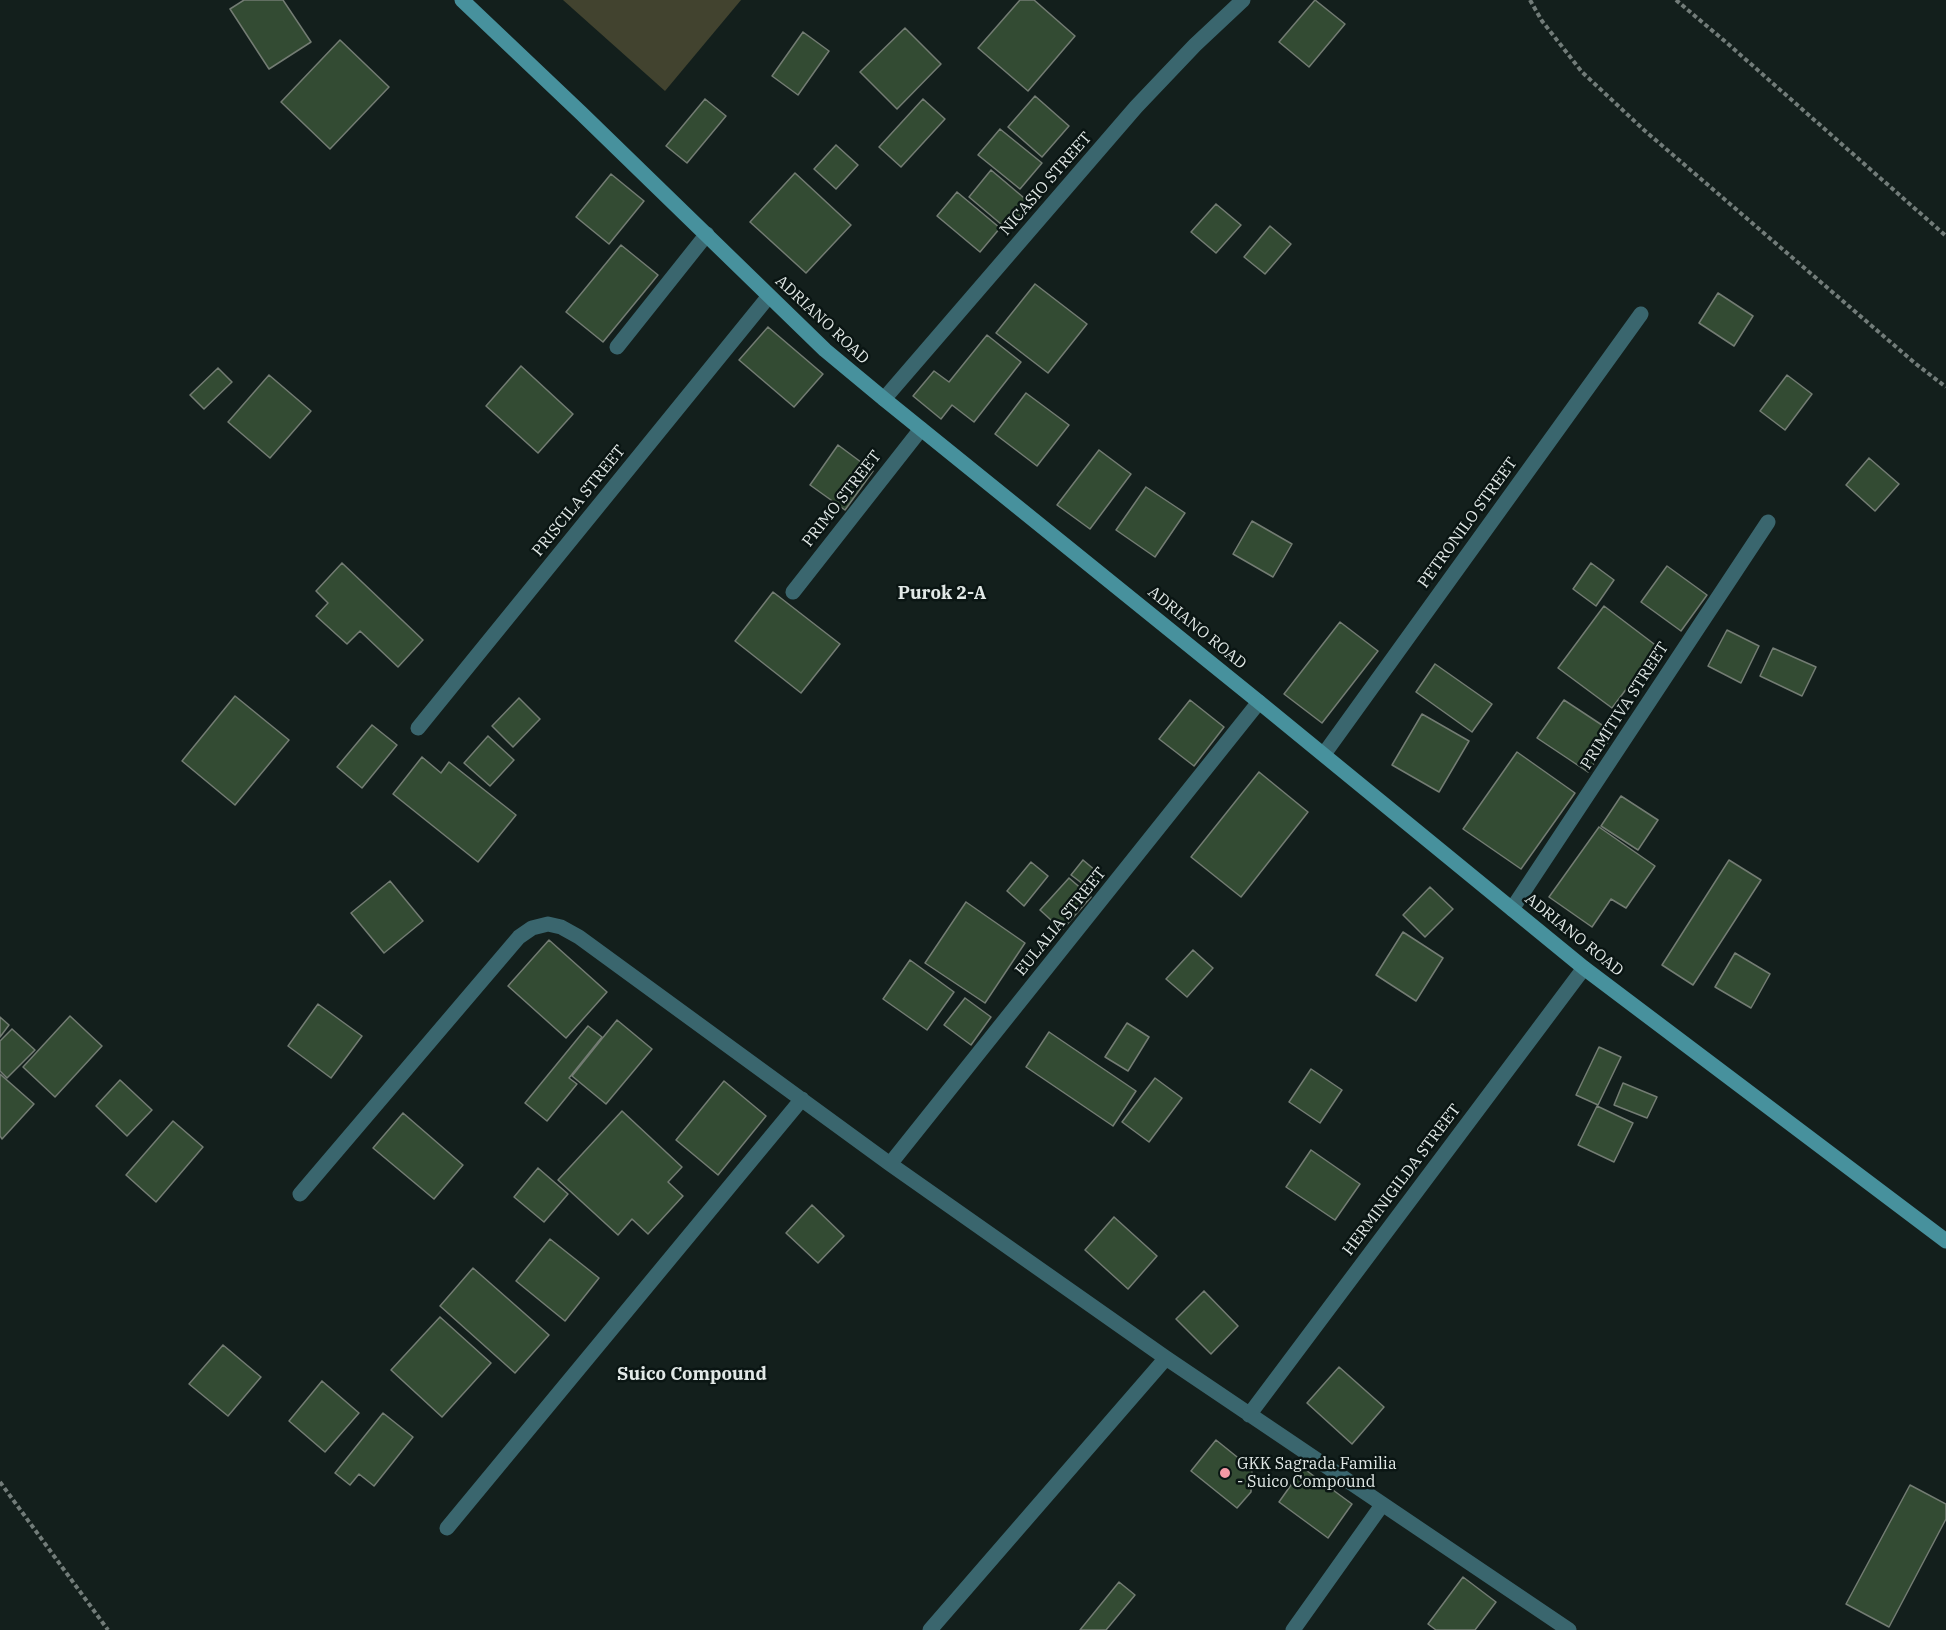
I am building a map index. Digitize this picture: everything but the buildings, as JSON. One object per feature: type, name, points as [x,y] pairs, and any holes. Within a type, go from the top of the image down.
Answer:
[{"type":"street","name":"ADRIANO ROAD","points":[[462,0],[825,350],[1584,968],[1946,1241]]},
{"type":"street","name":"NICASIO STREET","points":[[884,399],[1136,107],[1195,45],[1243,0]]},
{"type":"street","points":[[617,347],[707,234]]},
{"type":"street","name":"PRISCILA STREET","points":[[418,729],[769,296]]},
{"type":"street","name":"PETRONILO STREET","points":[[1323,754],[1641,314]]},
{"type":"street","name":"PRIMO STREET","points":[[793,592],[921,429]]},
{"type":"street","name":"PRIMITIVA STREET","points":[[1512,909],[1768,522]]},
{"type":"street","name":"EULALIA STREET","points":[[890,1164],[1259,702]]},
{"type":"street","points":[[300,1194],[519,937],[532,928],[548,924],[561,927],[579,937],[890,1164],[1166,1358],[1569,1630]]},
{"type":"street","name":"HERMINIGILDA STREET","points":[[1249,1415],[1584,968]]},
{"type":"street","points":[[447,1528],[802,1100]]},
{"type":"street","points":[[930,1630],[1166,1358]]},
{"type":"street","points":[[1293,1630],[1382,1505]]},
{"type":"path","points":[[1530,0],[1542,21],[1582,72],[1628,116],[1906,356],[1946,387]]},
{"type":"path","points":[[1676,0],[1728,43],[1946,236]]},
{"type":"path","points":[[0,1482],[108,1630]]},
{"type":"green space","points":[[563,0],[741,0],[665,91]]},
{"type":"place","name":"GKK Sagrada Familia - Suico Compound","points":[[1225,1473]]},
{"type":"district","name":"Purok 2-A","points":[[942,594]]},
{"type":"district","name":"Suico Compound","points":[[692,1375]]}]
